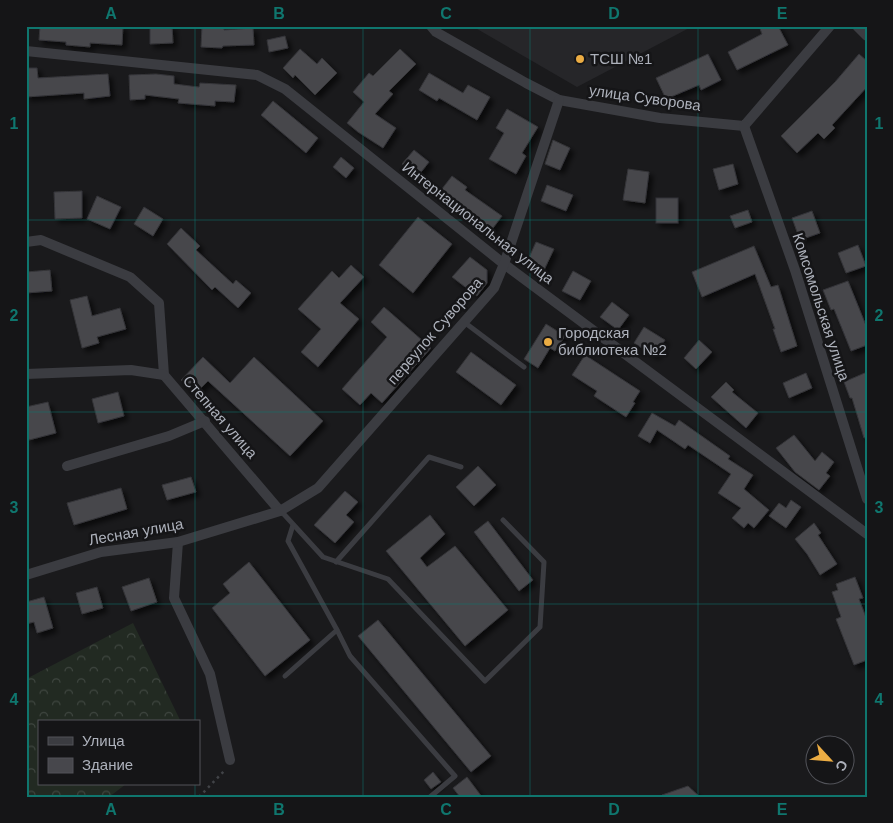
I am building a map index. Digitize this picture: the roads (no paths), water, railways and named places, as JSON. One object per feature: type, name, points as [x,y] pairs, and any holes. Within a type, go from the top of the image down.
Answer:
[{"type":"street","name":"улица Суворова","points":[[431,26],[436,32],[559,100],[660,118],[744,126]]},
{"type":"street","points":[[744,126],[830,26]]},
{"type":"street","points":[[857,26],[867,36]]},
{"type":"street","name":"Интернациональная улица","points":[[26,51],[257,75],[286,89],[504,264],[867,534]]},
{"type":"street","name":"переулок Суворова","points":[[280,511],[318,488],[494,288],[504,264],[559,100]]},
{"type":"street","name":"Комсомольская улица","points":[[744,126],[794,270],[867,499]]},
{"type":"street","name":"Степная улица","points":[[26,242],[41,240],[130,277],[159,303],[164,375],[280,511]]},
{"type":"street","points":[[26,374],[131,370],[164,375]]},
{"type":"street","points":[[67,466],[169,436],[205,421]]},
{"type":"street","name":"Лесная улица","points":[[26,575],[101,552],[178,542],[280,511]]},
{"type":"street","points":[[178,542],[174,598],[210,674],[230,760]]},
{"type":"lane","points":[[464,322],[524,367]]},
{"type":"lane","points":[[336,562],[429,457],[461,467]]},
{"type":"lane","points":[[280,511],[323,557],[388,579],[485,681],[540,627],[544,562],[503,520]]},
{"type":"lane","points":[[293,525],[288,541],[350,656],[455,776],[430,797]]},
{"type":"lane","points":[[285,676],[337,630]]},
{"type":"place","name":"ТСШ №1","points":[[580,59]]},
{"type":"place","name":"Городская библиотека №2","points":[[548,342]]}]
